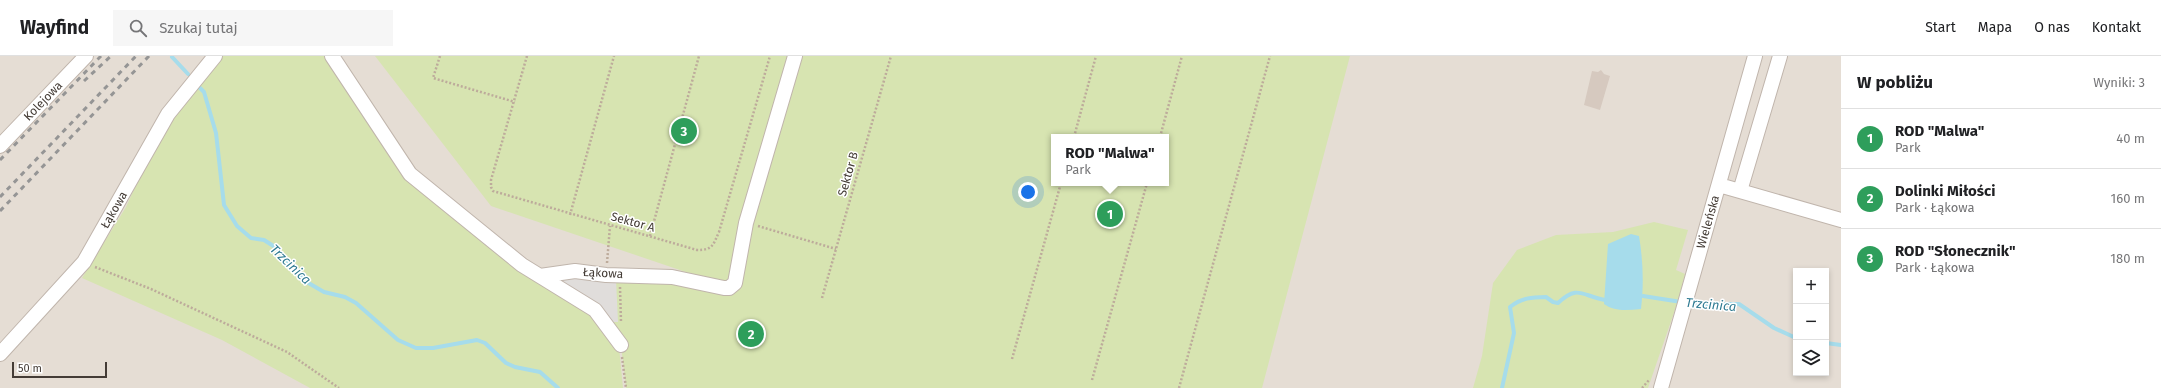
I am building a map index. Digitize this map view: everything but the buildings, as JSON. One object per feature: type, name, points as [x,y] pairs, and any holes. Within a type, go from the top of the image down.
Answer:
[{"type":"street","name":"Kolejowa","points":[[0,146],[86,56]]},
{"type":"street","name":"Łąkowa","points":[[0,354],[84,262],[168,114],[215,56]]},
{"type":"street","points":[[332,56],[410,174],[522,265],[595,310],[621,346]]},
{"type":"street","name":"Łąkowa","points":[[540,276],[575,271],[613,275],[672,276],[724,288],[729,288],[735,283],[746,223],[795,56]]},
{"type":"street","name":"Wieleńska","points":[[1661,388],[1755,56]]},
{"type":"street","points":[[1740,191],[1780,56]]},
{"type":"street","points":[[1719,185],[1841,220]]},
{"type":"path","points":[[440,56],[433,78],[515,102]]},
{"type":"path","name":"Sektor A","points":[[527,56],[515,102],[491,180],[491,187],[498,194],[697,250],[708,250],[713,245],[719,232],[770,56]]},
{"type":"path","points":[[570,215],[614,56]]},
{"type":"path","points":[[650,236],[700,56]]},
{"type":"path","name":"Sektor B","points":[[822,298],[891,56]]},
{"type":"path","points":[[1075,134],[1096,56]]},
{"type":"path","points":[[1161,134],[1182,56]]},
{"type":"path","points":[[1179,388],[1270,56]]},
{"type":"path","points":[[1012,359],[1060,186]]},
{"type":"path","points":[[1092,380],[1146,186]]},
{"type":"path","points":[[610,226],[613,275],[626,388]]},
{"type":"path","points":[[771,230],[836,249]]},
{"type":"path","points":[[84,262],[158,292],[287,352],[339,388]]},
{"type":"shaded area","points":[[0,56],[1841,56],[1841,388],[0,388]]},
{"type":"shaded area","points":[[575,275],[616,279],[618,322],[608,322],[550,278]]},
{"type":"green space","points":[[222,56],[328,56],[412,182],[593,315],[619,347],[623,388],[310,388],[222,340],[82,278],[126,207],[151,152],[189,95]]},
{"type":"green space","points":[[375,56],[1350,56],[1262,388],[626,388],[621,345],[595,310],[540,276],[730,287],[491,206]]},
{"type":"green space","points":[[1654,222],[1688,230],[1676,270],[1685,274],[1677,304],[1648,388],[1473,388],[1482,356],[1493,283],[1517,250],[1556,235],[1613,232]]},
{"type":"water","points":[[1631,234],[1639,236],[1643,281],[1641,309],[1626,310],[1608,307],[1604,304],[1608,244]]},
{"type":"waterway","name":"Trzcinica","points":[[172,57],[188,74]]},
{"type":"waterway","name":"Trzcinica","points":[[199,87],[204,92],[216,133],[224,205],[237,226],[251,238],[264,240],[275,247],[305,281],[324,292],[345,297],[356,303],[398,340],[416,348],[433,348],[477,340],[485,343],[506,363],[515,367],[540,372],[558,388]]},
{"type":"waterway","name":"Trzcinica","points":[[1502,388],[1514,333],[1510,307],[1523,300],[1536,297],[1546,297],[1553,302],[1558,303],[1565,297],[1576,293],[1605,300]]},
{"type":"waterway","name":"Trzcinica","points":[[1643,296],[1694,304],[1739,304],[1774,328],[1793,337]]},
{"type":"waterway","name":"Trzcinica","points":[[1829,343],[1841,345]]},
{"type":"railway","points":[[0,160],[101,56]]},
{"type":"railway","points":[[84,81],[111,56]]},
{"type":"railway","points":[[0,197],[136,56]]},
{"type":"railway","points":[[0,211],[149,56]]},
{"type":"place","name":"ROD \"Słonecznik\"","points":[[684,131]]},
{"type":"place","name":"ROD \"Malwa\"","points":[[1110,214]]},
{"type":"place","name":"Dolinki Miłości","points":[[751,334]]}]
